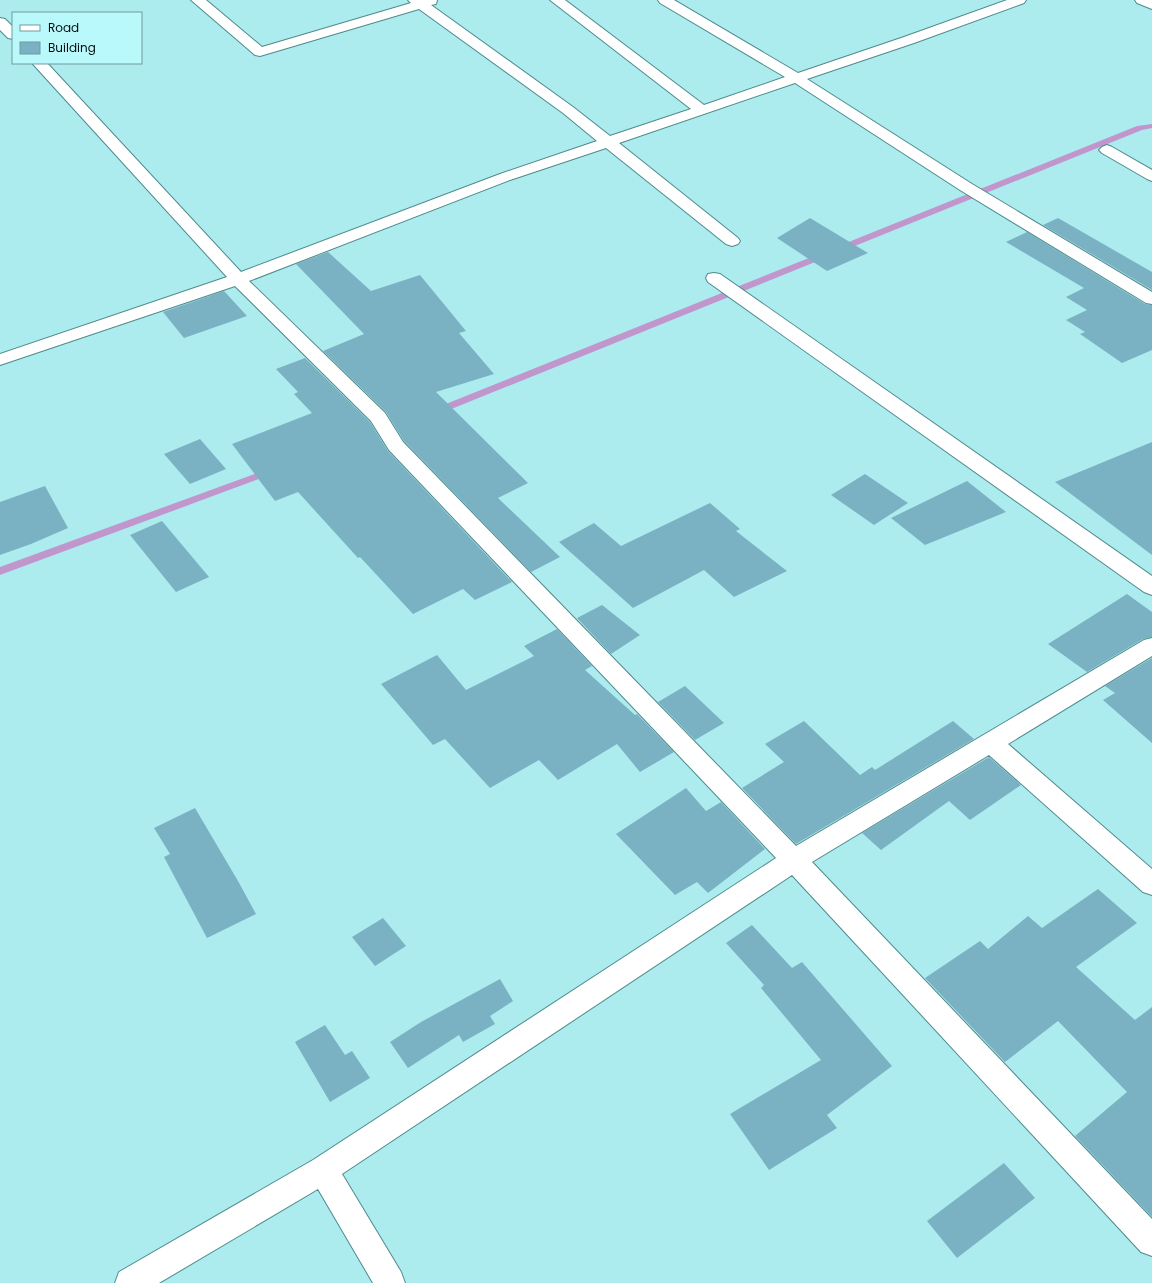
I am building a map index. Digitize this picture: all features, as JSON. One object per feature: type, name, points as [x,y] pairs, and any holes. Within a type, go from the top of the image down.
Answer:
[{"type":"street","points":[[198,0],[260,52],[418,2],[436,0]]},
{"type":"street","points":[[557,0],[702,110]]},
{"type":"street","points":[[665,0],[796,78],[966,187],[1152,299]]},
{"type":"street","points":[[0,360],[238,279],[505,177],[909,40],[1019,0]]},
{"type":"street","points":[[1142,0],[1152,5]]},
{"type":"street","points":[[418,2],[568,110],[732,241]]},
{"type":"street","points":[[0,22],[12,34]]},
{"type":"street","points":[[40,64],[238,279],[378,417],[396,446],[794,860],[1152,1241]]},
{"type":"street","points":[[1107,150],[1152,176]]},
{"type":"street","points":[[714,278],[1152,587]]},
{"type":"street","points":[[130,1283],[323,1170],[794,860],[1152,646]]},
{"type":"street","points":[[990,742],[1152,884]]},
{"type":"street","points":[[323,1170],[390,1283]]},
{"type":"building","points":[[810,218],[868,253],[827,271],[777,238]]},
{"type":"building","points":[[1058,218],[1152,272],[1152,290],[1043,225]]},
{"type":"building","points":[[1027,232],[1145,304],[1152,305],[1152,350],[1122,363],[1080,334],[1085,332],[1066,320],[1087,310],[1066,297],[1084,288],[1006,242]]},
{"type":"building","points":[[328,252],[371,291],[420,275],[466,331],[459,333],[494,374],[436,392],[528,483],[498,498],[560,557],[531,572],[404,441],[386,412],[323,351],[364,334],[296,264]]},
{"type":"building","points":[[224,291],[247,316],[184,338],[163,312]]},
{"type":"building","points":[[305,358],[370,422],[388,451],[512,582],[475,600],[463,589],[413,614],[360,557],[358,558],[298,492],[275,501],[232,444],[312,413],[294,394],[298,392],[276,369]]},
{"type":"building","points":[[200,439],[226,469],[190,484],[164,454]]},
{"type":"building","points":[[1152,442],[1152,555],[1055,482]]},
{"type":"building","points":[[865,474],[908,503],[874,525],[831,495]]},
{"type":"building","points":[[967,481],[1006,512],[925,545],[891,518]]},
{"type":"building","points":[[45,486],[68,528],[31,544],[0,555],[0,502]]},
{"type":"building","points":[[710,503],[740,529],[736,531],[787,571],[734,597],[704,570],[633,608],[559,542],[594,523],[621,546]]},
{"type":"building","points":[[162,521],[209,577],[176,592],[130,535]]},
{"type":"building","points":[[1127,594],[1152,612],[1152,637],[1143,639],[1087,672],[1048,644]]},
{"type":"building","points":[[602,605],[640,635],[611,654],[577,618]]},
{"type":"building","points":[[557,629],[592,666],[585,670],[635,715],[637,714],[674,752],[640,772],[617,744],[558,780],[539,760],[490,788],[445,739],[433,745],[381,684],[437,655],[466,690],[534,656],[524,646]]},
{"type":"building","points":[[1152,658],[1152,743],[1103,700],[1115,693],[1105,686]]},
{"type":"building","points":[[685,686],[724,723],[695,740],[658,702]]},
{"type":"building","points":[[804,721],[860,775],[872,767],[875,770],[953,721],[974,739],[796,844],[742,788],[784,762],[765,744]]},
{"type":"building","points":[[989,757],[1021,785],[970,820],[949,801],[881,850],[862,833]]},
{"type":"building","points":[[686,788],[706,811],[721,802],[765,849],[708,893],[697,882],[675,895],[616,834]]},
{"type":"building","points":[[195,808],[256,914],[207,938],[164,857],[170,854],[154,828]]},
{"type":"building","points":[[1098,889],[1137,923],[1076,967],[1135,1020],[1152,1007],[1152,1217],[1075,1136],[1127,1092],[1058,1021],[1005,1062],[925,978],[980,941],[988,949],[1028,916],[1042,928]]},
{"type":"building","points":[[383,918],[406,946],[375,966],[352,937]]},
{"type":"building","points":[[752,925],[792,968],[802,962],[892,1066],[827,1115],[837,1128],[769,1170],[730,1114],[821,1060],[761,988],[764,985],[726,943]]},
{"type":"building","points":[[500,979],[513,1001],[490,1016],[495,1024],[463,1042],[459,1035],[408,1068],[390,1042],[421,1022]]},
{"type":"building","points":[[325,1025],[345,1055],[352,1051],[370,1078],[330,1102],[295,1042]]},
{"type":"building","points":[[1004,1163],[1035,1198],[957,1258],[927,1221]]},
{"type":"waterway","points":[[435,412],[1140,128],[1152,126]]},
{"type":"waterway","points":[[0,571],[271,471]]}]
